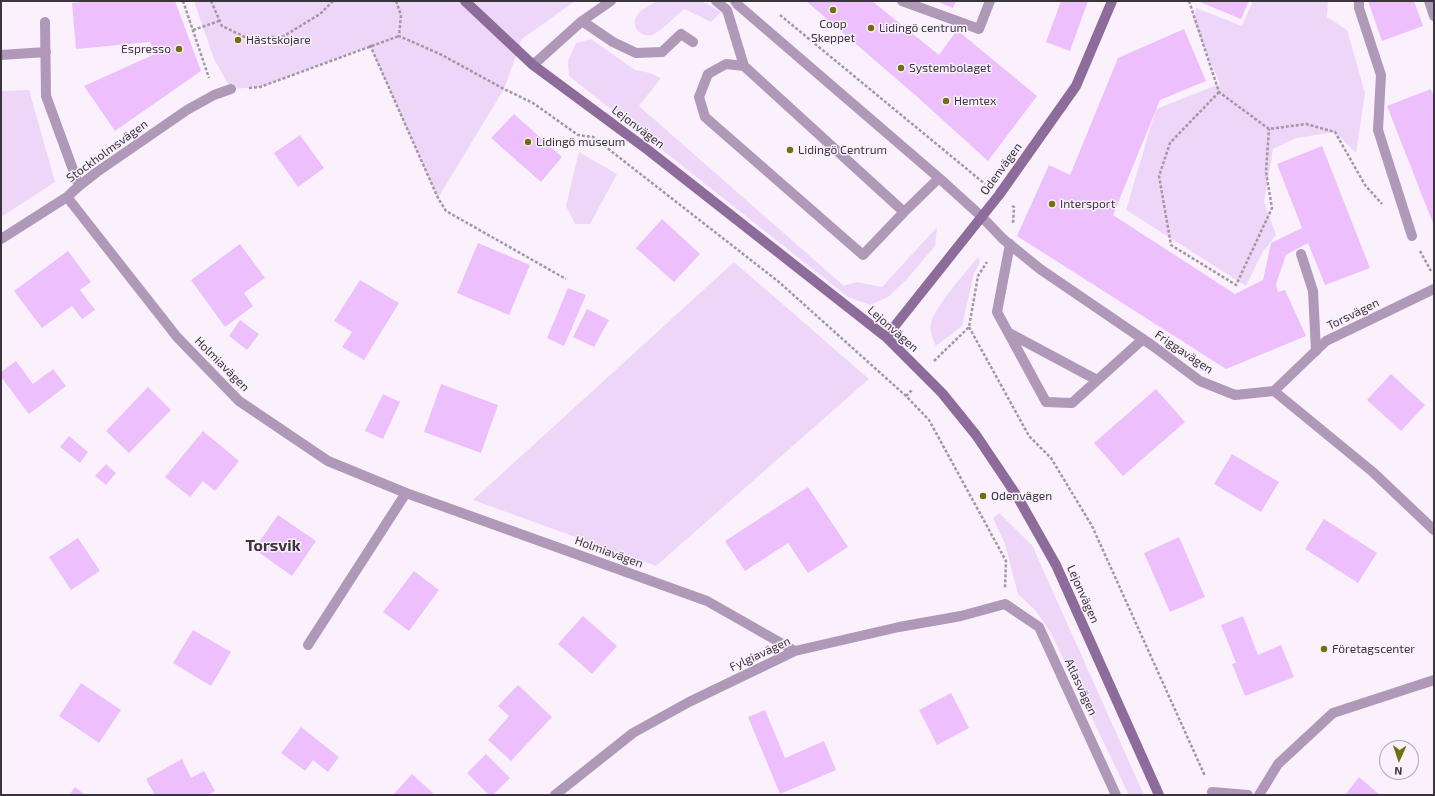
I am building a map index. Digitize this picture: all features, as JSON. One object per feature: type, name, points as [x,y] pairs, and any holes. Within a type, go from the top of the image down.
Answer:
[{"type":"street","points":[[533,65],[582,21],[611,1]]},
{"type":"street","points":[[716,1],[727,10],[744,66],[904,212]]},
{"type":"street","points":[[902,1],[979,29],[990,1]]},
{"type":"street","name":"Odenvägen","points":[[886,337],[999,195],[1076,86],[1112,1]]},
{"type":"street","points":[[1359,1],[1359,8],[1381,75],[1378,130],[1412,236]]},
{"type":"street","points":[[1429,1],[1434,16]]},
{"type":"street","name":"Friggavägen","points":[[737,3],[939,178],[981,216],[1003,239],[1040,269],[1143,339],[1200,381],[1234,395],[1274,391]]},
{"type":"street","name":"Lejonvägen","points":[[468,4],[533,65],[648,150],[886,337],[942,393],[976,435],[1017,496],[1056,565],[1159,795]]},
{"type":"street","points":[[582,21],[613,42],[636,53],[662,52],[681,34],[693,42]]},
{"type":"street","points":[[45,22],[46,96],[78,186]]},
{"type":"street","points":[[1,55],[46,52]]},
{"type":"street","points":[[744,66],[726,64],[708,74],[699,97],[705,117],[863,255],[939,178]]},
{"type":"street","name":"Stockholmsvägen","points":[[1,239],[67,197],[78,186],[187,110],[214,95],[231,89]]},
{"type":"street","name":"Holmiavägen","points":[[67,197],[177,337],[239,401],[328,461],[406,493],[707,601],[795,651]]},
{"type":"street","points":[[1010,244],[997,312],[1046,402],[1072,403],[1143,339]]},
{"type":"street","points":[[1302,254],[1313,291],[1316,351]]},
{"type":"street","name":"Torsvägen","points":[[1274,391],[1326,340],[1434,289]]},
{"type":"street","points":[[1009,333],[1097,380]]},
{"type":"street","points":[[1274,391],[1374,473],[1434,530]]},
{"type":"street","points":[[308,645],[406,493]]},
{"type":"street","name":"Fylgiavägen","points":[[555,795],[633,733],[689,702],[795,651],[899,627],[954,617],[1005,604]]},
{"type":"street","name":"Atlasvägen","points":[[1005,604],[1039,627],[1116,795]]},
{"type":"street","points":[[1259,795],[1278,764],[1333,713],[1434,680]]},
{"type":"street","points":[[1212,792],[1248,795]]},
{"type":"path","points":[[183,1],[214,95]]},
{"type":"path","points":[[211,1],[222,26],[249,39],[284,36],[320,14],[333,1]]},
{"type":"path","points":[[396,1],[401,15],[399,36]]},
{"type":"path","points":[[1189,1],[1219,92],[1269,129],[1306,124],[1335,132],[1365,185],[1386,208]]},
{"type":"path","points":[[193,30],[219,21]]},
{"type":"path","points":[[231,89],[260,87],[370,45],[399,36],[442,55],[533,103],[578,136],[593,137],[779,282],[906,396],[929,420],[1006,561],[1005,604]]},
{"type":"path","points":[[370,45],[438,198],[446,212],[566,279]]},
{"type":"path","points":[[1219,92],[1170,143],[1159,176],[1170,245],[1236,286],[1272,208],[1266,172],[1269,129]]},
{"type":"path","points":[[1412,236],[1434,277]]},
{"type":"path","points":[[969,327],[1029,436],[1051,458],[1092,526],[1212,792]]},
{"type":"shaded area","points":[[194,1],[575,1],[522,39],[504,89],[438,198],[370,46],[260,87],[231,89],[214,59]]},
{"type":"shaded area","points":[[658,1],[702,1],[721,12],[711,22],[684,9],[655,34],[644,35],[636,28],[636,17],[643,9]]},
{"type":"shaded area","points":[[1253,1],[1328,1],[1327,17],[1347,30],[1365,93],[1356,153],[1335,132],[1296,138],[1273,149],[1264,202],[1276,235],[1262,253],[1246,286],[1126,210],[1156,109],[1220,84],[1193,20],[1196,8],[1242,26]]},
{"type":"shaded area","points":[[591,39],[635,70],[650,73],[661,78],[639,106],[844,286],[856,282],[882,287],[937,227],[935,246],[907,279],[888,297],[870,305],[848,297],[569,76],[568,61],[576,43]]},
{"type":"shaded area","points":[[29,90],[55,182],[1,217],[1,91]]},
{"type":"shaded area","points":[[579,152],[617,174],[590,224],[575,224],[566,206]]},
{"type":"shaded area","points":[[978,257],[980,262],[974,273],[962,326],[936,346],[931,329],[931,323],[934,316],[952,289]]},
{"type":"shaded area","points":[[734,262],[869,379],[656,566],[473,500]]},
{"type":"shaded area","points":[[999,513],[1032,545],[1144,795],[1129,795],[1051,633],[1035,610],[1018,594],[1005,544],[993,518]]},
{"type":"building","points":[[91,1],[175,1],[201,71],[115,131],[84,86],[155,54],[150,42],[76,49],[72,3]]},
{"type":"building","points":[[806,1],[872,1],[939,55],[957,30],[1037,96],[988,161],[914,94]]},
{"type":"building","points":[[936,1],[956,1],[953,8]]},
{"type":"building","points":[[1061,1],[1088,1],[1070,51],[1046,42]]},
{"type":"building","points":[[1200,1],[1249,1],[1241,19]]},
{"type":"building","points":[[1368,1],[1414,1],[1423,26],[1382,41]]},
{"type":"building","points":[[1184,29],[1206,81],[1160,100],[1113,215],[1235,294],[1263,280],[1271,243],[1302,228],[1277,164],[1322,146],[1370,268],[1325,285],[1308,243],[1286,255],[1276,284],[1278,292],[1285,290],[1306,336],[1226,369],[1017,236],[1049,165],[1070,175],[1118,58]]},
{"type":"building","points":[[1431,89],[1434,97],[1434,226],[1387,106]]},
{"type":"building","points":[[514,114],[562,157],[541,182],[491,138]]},
{"type":"building","points":[[300,135],[324,168],[298,187],[274,153]]},
{"type":"building","points":[[662,219],[700,254],[674,282],[636,248]]},
{"type":"building","points":[[478,243],[530,265],[509,315],[457,293]]},
{"type":"building","points":[[240,244],[265,278],[244,293],[253,306],[225,327],[191,280]]},
{"type":"building","points":[[68,251],[91,282],[80,290],[95,310],[82,319],[72,306],[42,328],[14,291]]},
{"type":"building","points":[[360,280],[399,303],[364,360],[342,347],[352,332],[334,321]]},
{"type":"building","points":[[568,288],[586,295],[564,346],[547,338]]},
{"type":"building","points":[[587,309],[609,320],[594,347],[573,337]]},
{"type":"building","points":[[240,320],[259,334],[247,350],[229,336]]},
{"type":"building","points":[[16,361],[33,384],[53,369],[66,386],[29,414],[1,377],[1,372]]},
{"type":"building","points":[[1391,374],[1425,405],[1401,431],[1367,400]]},
{"type":"building","points":[[441,384],[498,405],[481,453],[424,432]]},
{"type":"building","points":[[148,387],[171,410],[129,453],[106,431]]},
{"type":"building","points":[[1156,389],[1185,422],[1123,476],[1094,443]]},
{"type":"building","points":[[383,394],[400,402],[383,439],[365,431]]},
{"type":"building","points":[[203,431],[239,461],[215,491],[203,481],[190,497],[165,477]]},
{"type":"building","points":[[69,436],[88,452],[80,463],[60,447]]},
{"type":"building","points":[[1232,454],[1279,482],[1261,512],[1214,484]]},
{"type":"building","points":[[106,464],[116,473],[106,485],[95,476]]},
{"type":"building","points":[[808,487],[848,547],[808,573],[788,543],[745,571],[725,541]]},
{"type":"building","points":[[278,515],[316,541],[292,576],[254,549]]},
{"type":"building","points":[[1324,519],[1377,553],[1358,583],[1305,549]]},
{"type":"building","points":[[1179,537],[1205,597],[1170,612],[1144,553]]},
{"type":"building","points":[[78,538],[100,571],[71,590],[49,557]]},
{"type":"building","points":[[414,571],[439,590],[409,631],[383,612]]},
{"type":"building","points":[[583,616],[617,646],[592,674],[558,644]]},
{"type":"building","points":[[1243,616],[1258,655],[1281,645],[1294,677],[1245,696],[1232,664],[1236,663],[1221,625]]},
{"type":"building","points":[[193,630],[231,652],[211,686],[173,663]]},
{"type":"building","points":[[81,683],[121,710],[99,743],[59,716]]},
{"type":"building","points":[[518,685],[552,717],[511,761],[488,740],[509,716],[498,706]]},
{"type":"building","points":[[951,693],[969,728],[937,745],[919,710]]},
{"type":"building","points":[[765,710],[785,758],[824,741],[836,770],[780,794],[748,717]]},
{"type":"building","points":[[301,727],[339,757],[328,772],[313,760],[305,771],[281,753]]},
{"type":"building","points":[[486,754],[510,778],[493,795],[489,795],[467,773]]},
{"type":"building","points":[[182,759],[191,778],[204,771],[215,791],[208,795],[155,795],[146,779]]},
{"type":"building","points":[[412,774],[435,795],[393,795]]},
{"type":"building","points":[[1359,777],[1380,795],[1345,795]]},
{"type":"building","points":[[75,787],[85,795],[69,795]]},
{"type":"place","name":"Coop Skeppet","points":[[833,10]]},
{"type":"place","name":"Lidingö centrum","points":[[871,28]]},
{"type":"place","name":"Hästskojare","points":[[238,40]]},
{"type":"place","name":"Espresso","points":[[179,49]]},
{"type":"place","name":"Systembolaget","points":[[901,68]]},
{"type":"place","name":"Hemtex","points":[[946,101]]},
{"type":"place","name":"Lidingö museum","points":[[528,142]]},
{"type":"place","name":"Lidingö Centrum","points":[[790,150]]},
{"type":"place","name":"Intersport","points":[[1052,204]]},
{"type":"place","name":"Odenvägen","points":[[983,496]]},
{"type":"place","name":"Företagscenter","points":[[1324,649]]},
{"type":"district","name":"Torsvik","points":[[273,546]]}]
